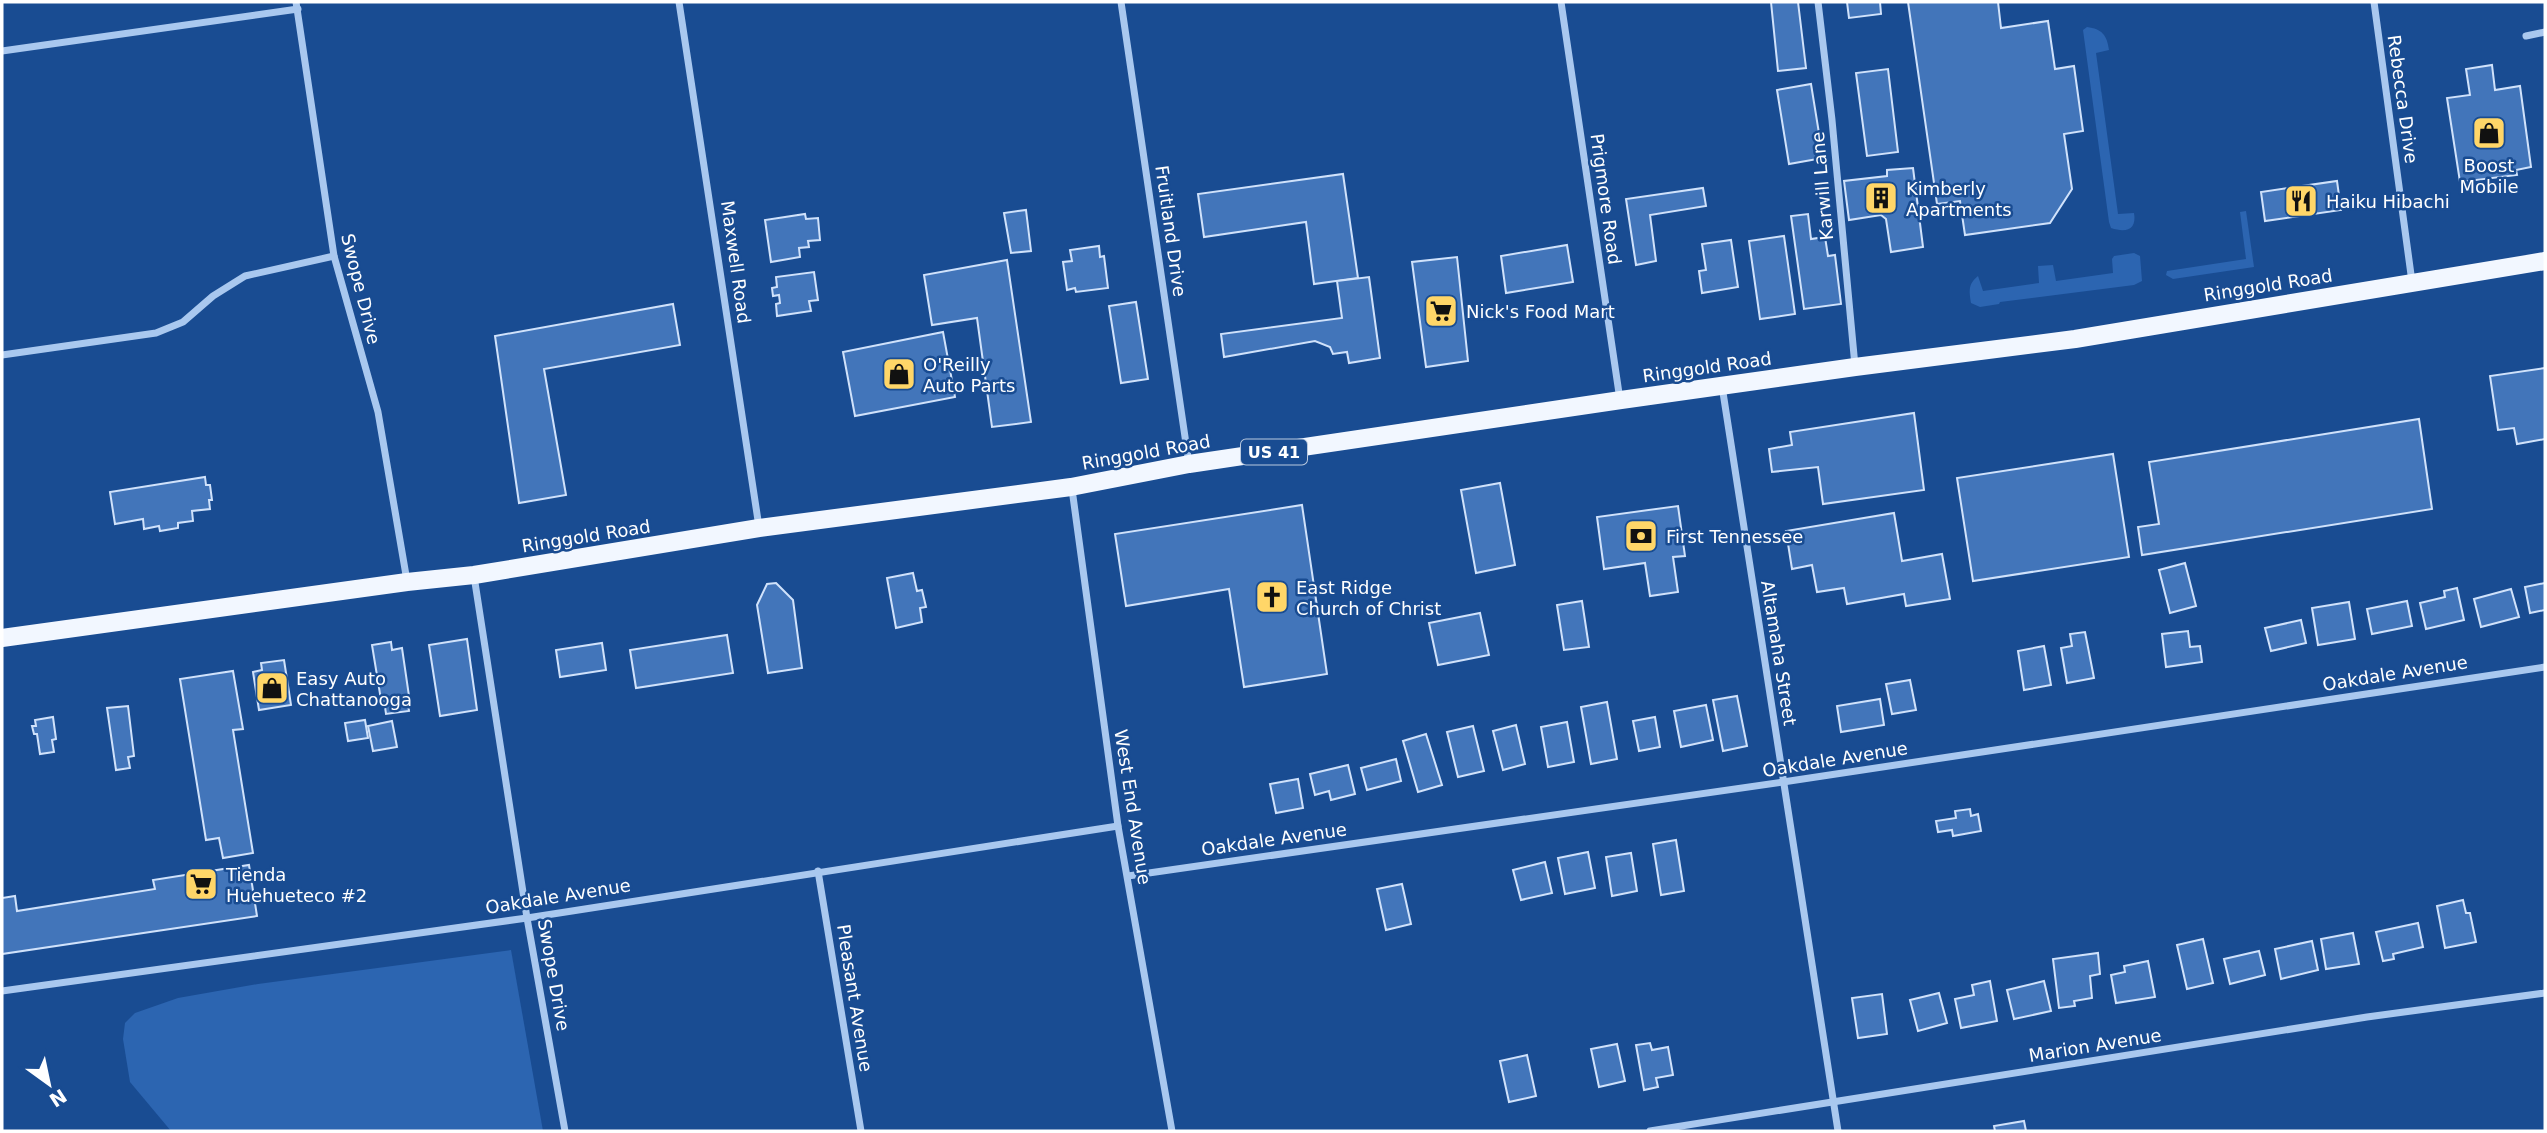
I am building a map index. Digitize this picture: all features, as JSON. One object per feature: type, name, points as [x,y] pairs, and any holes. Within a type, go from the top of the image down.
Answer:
[{"type":"main road","name":"Ringgold Road","points":[[2,638],[474,575],[760,528],[1071,487],[1189,464],[1620,400],[2075,339],[2545,261]]},
{"type":"street","name":"Maxwell Road","points":[[680,2],[760,528]]},
{"type":"street","name":"Fruitland Drive","points":[[1121,2],[1189,464]]},
{"type":"street","name":"Prigmore Road","points":[[1561,2],[1620,400]]},
{"type":"street","name":"Karwill Lane","points":[[1818,2],[1855,367]]},
{"type":"street","name":"Rebecca Drive","points":[[2374,2],[2412,283]]},
{"type":"street","points":[[2,51],[297,5]]},
{"type":"street","name":"Swope Drive","points":[[297,5],[334,256],[378,412],[407,582]]},
{"type":"street","points":[[2526,36],[2545,32]]},
{"type":"street","points":[[2,355],[156,333],[183,322],[213,296],[245,276],[334,256]]},
{"type":"street","name":"Altamaha Street","points":[[1721,386],[1838,1131]]},
{"type":"street","name":"West End Avenue","points":[[1071,487],[1118,826],[1172,1131]]},
{"type":"street","name":"Swope Drive","points":[[474,575],[527,918],[565,1131]]},
{"type":"street","name":"Oakdale Avenue","points":[[1128,876],[1783,782],[2545,667]]},
{"type":"street","name":"Oakdale Avenue","points":[[2,990],[527,918],[1118,826]]},
{"type":"street","name":"Pleasant Avenue","points":[[818,871],[861,1131]]},
{"type":"street","name":"Marion Avenue","points":[[1650,1131],[2367,1017],[2545,993]]},
{"type":"shaded area","points":[[2087,27],[2100,31],[2109,50],[2096,53],[2118,214],[2134,213],[2134,223],[2126,230],[2111,228],[2109,222],[2083,30]]},
{"type":"shaded area","points":[[2246,211],[2254,267],[2173,279],[2166,275],[2167,271],[2246,259],[2240,212]]},
{"type":"shaded area","points":[[2134,253],[2140,256],[2142,281],[2134,285],[2000,302],[1980,307],[1971,303],[1970,288],[1978,276],[1983,291],[2039,283],[2038,266],[2053,265],[2056,281],[2113,273],[2114,256]]},
{"type":"shaded area","points":[[511,950],[543,1131],[171,1131],[130,1082],[123,1039],[125,1023],[135,1013],[178,998],[258,984]]},
{"type":"building","points":[[1771,2],[1798,2],[1806,68],[1778,71]]},
{"type":"building","points":[[1847,2],[1880,2],[1881,14],[1849,18]]},
{"type":"building","points":[[1908,2],[1998,2],[2001,28],[2048,21],[2055,69],[2074,66],[2083,131],[2064,134],[2072,189],[2050,223],[1965,235],[1960,201],[1937,204]]},
{"type":"building","name":"Boost Mobile","points":[[2492,65],[2495,90],[2520,86],[2531,167],[2516,170],[2517,175],[2460,182],[2447,98],[2470,95],[2466,69]]},
{"type":"building","points":[[1888,69],[1898,152],[1867,156],[1856,73]]},
{"type":"building","points":[[1811,84],[1823,158],[1789,164],[1777,90]]},
{"type":"building","name":"Kimberly Apartments","points":[[1913,168],[1923,247],[1891,252],[1886,219],[1881,215],[1849,220],[1844,181],[1887,176],[1887,170]]},
{"type":"building","points":[[1343,174],[1358,278],[1314,284],[1306,222],[1204,237],[1198,194]]},
{"type":"building","name":"Haiku Hibachi","points":[[2337,181],[2341,210],[2265,221],[2261,192]]},
{"type":"building","points":[[1703,188],[1706,206],[1650,215],[1656,261],[1636,265],[1626,199]]},
{"type":"building","points":[[1026,210],[1031,251],[1011,253],[1004,213]]},
{"type":"building","points":[[805,214],[806,219],[818,218],[820,240],[808,241],[809,247],[799,248],[800,257],[771,262],[765,220]]},
{"type":"building","points":[[1808,214],[1811,239],[1825,237],[1828,256],[1835,255],[1841,304],[1804,309],[1791,216]]},
{"type":"building","points":[[1784,236],[1795,314],[1760,319],[1749,241]]},
{"type":"building","points":[[1731,240],[1738,287],[1702,293],[1699,271],[1706,270],[1702,244]]},
{"type":"building","points":[[1567,245],[1573,282],[1506,293],[1501,256]]},
{"type":"building","points":[[1099,246],[1100,257],[1104,256],[1108,288],[1076,292],[1075,288],[1067,290],[1063,262],[1072,261],[1070,250]]},
{"type":"building","name":"Nick's Food Mart","points":[[1457,257],[1468,361],[1426,367],[1412,262]]},
{"type":"building","points":[[1007,260],[1031,422],[992,427],[977,318],[932,325],[924,275]]},
{"type":"building","points":[[814,272],[818,300],[809,301],[811,311],[777,316],[776,304],[780,303],[779,295],[773,296],[772,288],[777,287],[776,277]]},
{"type":"building","points":[[1369,277],[1380,358],[1349,363],[1347,352],[1333,354],[1330,347],[1315,341],[1224,357],[1221,334],[1342,318],[1337,281]]},
{"type":"building","points":[[1136,302],[1148,379],[1121,383],[1109,306]]},
{"type":"building","points":[[673,304],[680,345],[544,369],[566,495],[519,503],[495,336]]},
{"type":"building","name":"O'Reilly Auto Parts","points":[[943,332],[955,397],[855,416],[843,352]]},
{"type":"building","points":[[2545,368],[2545,439],[2517,444],[2514,428],[2498,430],[2490,376]]},
{"type":"building","points":[[1914,413],[1924,490],[1823,504],[1818,467],[1772,472],[1769,449],[1792,445],[1790,432]]},
{"type":"building","points":[[2419,419],[2432,509],[2142,555],[2138,527],[2159,524],[2149,462]]},
{"type":"building","points":[[2113,454],[2129,557],[1973,581],[1957,478]]},
{"type":"building","points":[[205,477],[206,485],[210,485],[210,509],[192,511],[193,521],[178,523],[178,528],[160,531],[159,526],[144,529],[143,519],[115,524],[110,492]]},
{"type":"building","points":[[1500,483],[1515,565],[1476,573],[1461,490]]},
{"type":"building","name":"East Ridge Church of Christ","points":[[1302,505],[1327,674],[1244,687],[1229,589],[1126,606],[1115,534]]},
{"type":"building","name":"First Tennessee","points":[[1678,506],[1685,556],[1673,557],[1678,592],[1650,596],[1645,563],[1604,569],[1597,517]]},
{"type":"building","points":[[1894,513],[1902,561],[1942,554],[1950,599],[1906,606],[1904,594],[1847,604],[1844,588],[1817,592],[1812,565],[1792,569],[1786,531]]},
{"type":"building","points":[[2185,563],[2196,606],[2170,613],[2159,570]]},
{"type":"building","points":[[913,573],[917,591],[922,590],[926,607],[920,608],[922,622],[896,628],[887,578]]},
{"type":"building","points":[[776,583],[793,600],[802,668],[768,673],[757,605],[767,584]]},
{"type":"building","points":[[2545,583],[2545,610],[2530,613],[2525,587]]},
{"type":"building","points":[[2457,588],[2464,620],[2426,629],[2420,603],[2445,597],[2444,591]]},
{"type":"building","points":[[2511,589],[2519,617],[2481,627],[2474,599]]},
{"type":"building","points":[[1582,601],[1589,647],[1564,650],[1557,605]]},
{"type":"building","points":[[2407,601],[2412,626],[2372,634],[2367,609]]},
{"type":"building","points":[[2349,602],[2355,639],[2318,645],[2312,608]]},
{"type":"building","points":[[1480,613],[1489,655],[1438,665],[1429,623]]},
{"type":"building","points":[[2301,620],[2306,643],[2271,651],[2265,628]]},
{"type":"building","points":[[2188,631],[2190,647],[2200,646],[2202,662],[2166,667],[2162,634]]},
{"type":"building","points":[[2085,632],[2094,678],[2067,683],[2061,648],[2072,646],[2070,634]]},
{"type":"building","points":[[727,635],[733,673],[636,688],[630,650]]},
{"type":"building","points":[[467,639],[477,710],[440,716],[429,645]]},
{"type":"building","points":[[391,642],[392,650],[402,648],[409,711],[386,714],[384,700],[381,700],[372,645]]},
{"type":"building","points":[[602,643],[606,670],[560,677],[556,650]]},
{"type":"building","points":[[2044,646],[2051,685],[2024,690],[2018,651]]},
{"type":"building","name":"Easy Auto Chattanooga","points":[[284,660],[291,705],[259,710],[253,672],[262,670],[261,663]]},
{"type":"building","points":[[233,671],[243,729],[233,730],[253,853],[223,858],[219,838],[206,840],[180,679]]},
{"type":"building","points":[[1910,680],[1916,710],[1892,714],[1886,684]]},
{"type":"building","points":[[1737,696],[1747,746],[1723,751],[1713,700]]},
{"type":"building","points":[[1880,699],[1884,725],[1841,732],[1837,706]]},
{"type":"building","points":[[1607,702],[1617,759],[1591,764],[1581,707]]},
{"type":"building","points":[[1706,705],[1713,740],[1681,747],[1674,711]]},
{"type":"building","points":[[128,706],[134,756],[128,757],[130,768],[116,770],[107,708]]},
{"type":"building","points":[[53,717],[56,739],[52,740],[54,752],[40,754],[37,734],[34,734],[32,726],[36,726],[35,720]]},
{"type":"building","points":[[1655,717],[1660,747],[1639,751],[1633,721]]},
{"type":"building","points":[[365,720],[368,738],[348,741],[345,723]]},
{"type":"building","points":[[392,721],[397,747],[373,751],[368,726]]},
{"type":"building","points":[[1567,722],[1574,762],[1548,767],[1541,727]]},
{"type":"building","points":[[1516,725],[1525,764],[1503,770],[1493,731]]},
{"type":"building","points":[[1473,726],[1484,771],[1458,777],[1447,732]]},
{"type":"building","points":[[1426,734],[1442,785],[1418,792],[1403,741]]},
{"type":"building","points":[[1396,759],[1401,781],[1367,790],[1361,768]]},
{"type":"building","points":[[1348,765],[1355,794],[1331,800],[1329,791],[1315,795],[1310,774]]},
{"type":"building","points":[[1298,779],[1303,808],[1276,813],[1270,784]]},
{"type":"building","points":[[1970,809],[1971,816],[1978,814],[1981,831],[1953,836],[1952,830],[1938,832],[1936,821],[1956,818],[1955,811]]},
{"type":"building","points":[[1676,840],[1684,891],[1661,895],[1653,844]]},
{"type":"building","points":[[1588,852],[1595,888],[1565,894],[1558,858]]},
{"type":"building","points":[[1631,853],[1637,891],[1612,896],[1606,857]]},
{"type":"building","points":[[1545,862],[1552,893],[1521,900],[1513,870]]},
{"type":"building","points":[[249,865],[257,916],[2,954],[2,898],[15,896],[17,911],[155,889],[153,880]]},
{"type":"building","points":[[1402,884],[1411,924],[1386,930],[1377,889]]},
{"type":"building","points":[[2463,900],[2466,913],[2470,913],[2476,942],[2445,948],[2437,906]]},
{"type":"building","points":[[2418,923],[2423,947],[2393,954],[2394,959],[2383,961],[2376,932]]},
{"type":"building","points":[[2353,933],[2359,964],[2326,969],[2321,939]]},
{"type":"building","points":[[2203,939],[2213,983],[2187,989],[2177,945]]},
{"type":"building","points":[[2312,941],[2318,970],[2281,979],[2275,949]]},
{"type":"building","points":[[2259,951],[2265,975],[2230,984],[2224,959]]},
{"type":"building","points":[[2098,953],[2100,974],[2090,976],[2092,998],[2074,1001],[2075,1006],[2059,1008],[2053,959]]},
{"type":"building","points":[[2148,961],[2155,997],[2116,1003],[2111,975],[2125,972],[2124,966]]},
{"type":"building","points":[[1990,981],[1997,1021],[1961,1028],[1955,999],[1974,995],[1972,985]]},
{"type":"building","points":[[2044,981],[2051,1011],[2014,1019],[2007,990]]},
{"type":"building","points":[[1939,993],[1947,1023],[1918,1031],[1910,1000]]},
{"type":"building","points":[[1882,994],[1887,1034],[1858,1038],[1852,998]]},
{"type":"building","points":[[1650,1043],[1652,1050],[1668,1047],[1673,1075],[1656,1078],[1658,1087],[1644,1090],[1636,1045]]},
{"type":"building","points":[[1617,1044],[1625,1081],[1599,1087],[1591,1049]]},
{"type":"building","points":[[1527,1055],[1536,1096],[1509,1102],[1500,1061]]},
{"type":"building","points":[[2024,1121],[2026,1131],[1995,1131],[1994,1126]]},
{"type":"place","name":"Boost Mobile","points":[[2489,133]]},
{"type":"place","name":"Kimberly Apartments","points":[[1881,198]]},
{"type":"place","name":"Haiku Hibachi","points":[[2301,201]]},
{"type":"place","name":"Nick's Food Mart","points":[[1441,311]]},
{"type":"place","name":"O'Reilly Auto Parts","points":[[899,374]]},
{"type":"place","name":"First Tennessee","points":[[1641,536]]},
{"type":"place","name":"East Ridge Church of Christ","points":[[1272,597]]},
{"type":"place","name":"Easy Auto Chattanooga","points":[[272,688]]},
{"type":"place","name":"Tienda Huehueteco #2","points":[[201,884]]}]
